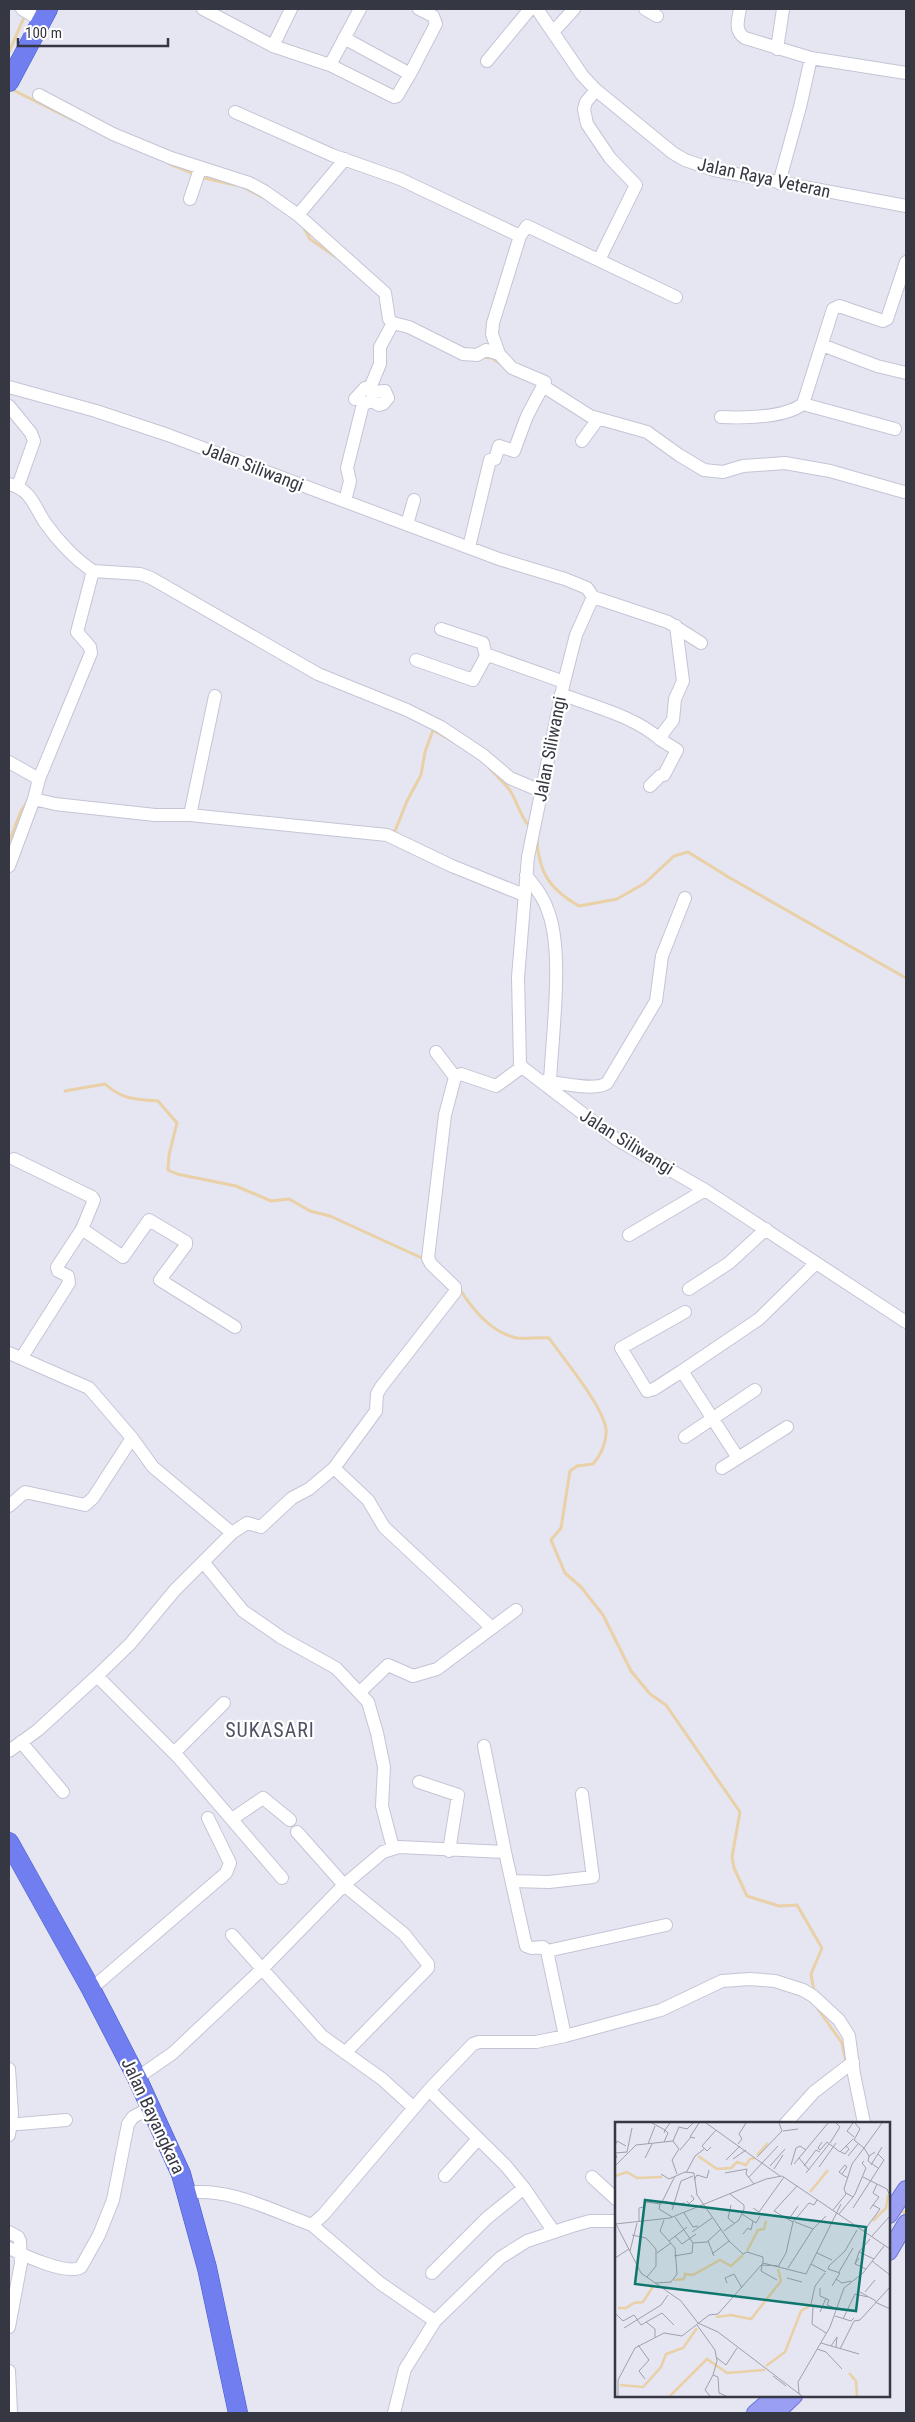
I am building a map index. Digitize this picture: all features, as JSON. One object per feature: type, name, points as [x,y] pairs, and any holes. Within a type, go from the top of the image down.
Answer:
[{"type":"highway","points":[[9,82],[45,15]]},
{"type":"highway","name":"Jalan Bayangkara","points":[[9,1842],[91,1989],[152,2107],[187,2193],[209,2276],[238,2413]]},
{"type":"main road","points":[[890,2213],[906,2189]]},
{"type":"main road","points":[[890,2250],[906,2223]]},
{"type":"main road","points":[[755,2413],[774,2397]]},
{"type":"main road","points":[[776,2413],[793,2397]]},
{"type":"street","points":[[22,9],[45,15]]},
{"type":"street","points":[[203,9],[273,46],[330,65],[395,97],[410,74],[436,24],[433,16],[418,9]]},
{"type":"street","points":[[273,46],[291,9]]},
{"type":"street","points":[[330,65],[360,9]]},
{"type":"street","points":[[487,61],[530,9]]},
{"type":"street","name":"Jalan Raya Veteran","points":[[537,9],[582,75],[596,90],[673,153],[685,160],[714,170],[906,206]]},
{"type":"street","points":[[553,32],[574,9]]},
{"type":"street","points":[[645,9],[657,16]]},
{"type":"street","points":[[740,9],[737,26],[741,36],[811,58],[906,73]]},
{"type":"street","points":[[777,48],[783,9]]},
{"type":"street","points":[[344,38],[410,74]]},
{"type":"street","points":[[779,183],[811,58]]},
{"type":"street","points":[[596,90],[586,102],[584,109],[587,124],[610,158],[636,185],[617,220],[599,260]]},
{"type":"street","points":[[39,95],[113,134],[200,168],[249,183],[264,190],[298,215],[385,293],[389,319],[393,324],[409,327],[463,354],[477,355],[486,350],[499,354]]},
{"type":"street","points":[[235,112],[344,159],[400,179],[520,236]]},
{"type":"street","points":[[298,215],[344,159]]},
{"type":"street","points":[[190,199],[200,168]]},
{"type":"street","points":[[676,297],[528,226],[520,236],[492,323],[492,334],[499,354],[512,368],[544,384],[597,420],[647,432],[704,470],[722,472],[743,466],[785,463],[830,471],[904,492]]},
{"type":"street","points":[[721,417],[755,417],[795,409],[803,404],[835,306],[887,320],[906,262]]},
{"type":"street","points":[[345,501],[350,480],[347,471],[363,404],[372,394],[380,364],[380,348],[393,324]]},
{"type":"street","points":[[822,345],[877,366],[906,373]]},
{"type":"street","points":[[469,547],[490,460],[495,459],[499,446],[514,451],[527,416],[544,384]]},
{"type":"street","name":"Jalan Siliwangi","points":[[9,387],[96,411],[168,435],[469,547],[587,588],[593,597],[576,635],[563,688],[543,792],[533,829],[526,875],[518,977],[519,1039],[522,1067],[546,1081],[616,1139],[705,1190],[906,1322]]},
{"type":"street","points":[[355,399],[365,388],[372,394]]},
{"type":"street","points":[[803,404],[894,429]]},
{"type":"street","points":[[9,406],[31,433],[34,441],[14,485],[32,498],[48,526],[84,565],[93,571],[140,574],[151,578],[318,674],[407,710],[441,727],[483,755],[510,778],[543,792]]},
{"type":"street","points":[[584,438],[597,420]]},
{"type":"street","points":[[407,524],[414,500]]},
{"type":"street","points":[[9,866],[13,845],[34,799],[39,779],[91,653],[90,647],[77,632],[93,571]]},
{"type":"street","points":[[593,597],[652,616],[676,626],[702,643]]},
{"type":"street","points":[[661,740],[663,733],[673,720],[675,700],[683,681],[676,626]]},
{"type":"street","points":[[416,660],[471,680],[476,678],[486,657],[483,643],[441,629]]},
{"type":"street","points":[[486,657],[493,657],[563,688],[648,729],[676,750],[664,775],[660,776],[650,786]]},
{"type":"street","points":[[190,815],[215,696]]},
{"type":"street","points":[[9,762],[39,779]]},
{"type":"street","points":[[34,799],[55,804],[155,815],[190,815],[274,826],[387,835],[452,866],[524,896]]},
{"type":"street","points":[[526,875],[543,899],[555,938],[546,1081],[600,1086],[607,1083],[656,1001],[662,956],[685,898]]},
{"type":"street","points":[[436,1052],[455,1077]]},
{"type":"street","points":[[9,1752],[38,1730],[98,1676],[130,1644],[175,1590],[232,1533],[247,1523],[261,1527],[292,1498],[309,1489],[334,1468],[376,1411],[377,1394],[381,1387],[455,1292],[455,1286],[431,1264],[428,1258],[445,1115],[455,1077],[461,1074],[496,1086],[522,1067]]},
{"type":"street","points":[[14,1160],[92,1197],[94,1201],[82,1229],[57,1267],[58,1271],[68,1276],[69,1283],[22,1357]]},
{"type":"street","points":[[629,1235],[705,1190]]},
{"type":"street","points":[[82,1229],[123,1257],[149,1220],[186,1242],[160,1280],[235,1327]]},
{"type":"street","points":[[690,1289],[729,1263],[766,1229]]},
{"type":"street","points":[[685,1312],[621,1348],[647,1391],[654,1389],[682,1371],[758,1319],[815,1264]]},
{"type":"street","points":[[9,1353],[22,1357],[89,1388],[132,1438],[153,1467],[232,1533]]},
{"type":"street","points":[[682,1371],[738,1458]]},
{"type":"street","points":[[685,1437],[755,1390]]},
{"type":"street","points":[[722,1468],[787,1426]]},
{"type":"street","points":[[9,1506],[25,1492],[85,1505],[93,1498],[132,1438]]},
{"type":"street","points":[[334,1468],[368,1500],[384,1527],[492,1628]]},
{"type":"street","points":[[204,1563],[243,1611],[282,1638],[336,1668],[368,1702],[377,1733],[385,1777],[382,1797],[383,1812],[393,1848]]},
{"type":"street","points":[[360,1692],[388,1665],[413,1676],[430,1673],[516,1610]]},
{"type":"street","points":[[98,1676],[174,1753],[282,1878]]},
{"type":"street","points":[[174,1753],[224,1703]]},
{"type":"street","points":[[21,1742],[63,1792]]},
{"type":"street","points":[[484,1746],[526,1946],[532,1948],[543,1947],[547,1951],[565,2036]]},
{"type":"street","points":[[419,1782],[455,1794],[458,1797],[449,1851]]},
{"type":"street","points":[[512,1881],[548,1882],[593,1877],[582,1794]]},
{"type":"street","points":[[232,1819],[263,1798],[290,1820]]},
{"type":"street","points":[[91,1989],[226,1873],[230,1863],[208,1818]]},
{"type":"street","points":[[297,1832],[344,1885],[404,1934],[428,1964],[428,1968],[345,2053]]},
{"type":"street","points":[[137,2078],[173,2053],[262,1969],[344,1885],[383,1852],[393,1848],[404,1847],[449,1851],[505,1852]]},
{"type":"street","points":[[547,1951],[666,1925]]},
{"type":"street","points":[[232,1935],[322,2036],[382,2079],[414,2108]]},
{"type":"street","points":[[312,2225],[324,2214],[429,2090],[469,2046],[476,2042],[536,2042],[565,2036],[661,2010],[722,1981],[750,1979],[775,1981],[808,1993],[839,2020],[850,2036],[864,2122]]},
{"type":"street","points":[[787,2122],[814,2092],[853,2062]]},
{"type":"street","points":[[9,2069],[9,2127],[66,2120]]},
{"type":"street","points":[[429,2090],[506,2166],[524,2188],[554,2232]]},
{"type":"street","points":[[9,2248],[71,2270],[81,2267],[99,2234],[113,2200],[128,2124],[133,2117],[152,2107]]},
{"type":"street","points":[[444,2176],[478,2139]]},
{"type":"street","points":[[592,2177],[615,2198]]},
{"type":"street","points":[[432,2273],[487,2218],[524,2188]]},
{"type":"street","points":[[187,2193],[200,2191],[229,2195],[312,2225],[380,2283],[435,2321]]},
{"type":"street","points":[[394,2413],[405,2369],[435,2321],[508,2251],[527,2240],[581,2223],[615,2221]]},
{"type":"street","points":[[9,2232],[18,2238],[22,2254],[9,2327]]},
{"type":"street","points":[[9,2371],[11,2413]]},
{"type":"waterway","points":[[9,52],[25,15]]},
{"type":"waterway","points":[[9,88],[73,120]]},
{"type":"waterway","points":[[170,164],[194,174]]},
{"type":"waterway","points":[[200,177],[235,185]]},
{"type":"waterway","points":[[241,186],[264,198]]},
{"type":"waterway","points":[[304,228],[310,239],[336,257]]},
{"type":"waterway","points":[[483,357],[492,358],[502,365]]},
{"type":"waterway","points":[[389,831],[395,831],[407,801],[421,775],[425,752],[433,730],[452,741]]},
{"type":"waterway","points":[[489,768],[509,789],[524,820],[531,828]]},
{"type":"waterway","points":[[9,842],[21,811],[27,802]]},
{"type":"waterway","points":[[537,841],[540,863],[548,880],[561,894],[579,906],[617,899],[645,883],[674,856],[688,852],[906,978]]},
{"type":"waterway","points":[[65,1091],[105,1084],[124,1096],[158,1101],[177,1123],[169,1155],[168,1170],[177,1174],[236,1186],[271,1201],[289,1199],[310,1211],[330,1216],[424,1259]]},
{"type":"waterway","points":[[459,1288],[476,1312],[499,1331],[517,1338],[549,1338],[582,1382],[598,1408],[606,1429],[606,1439],[603,1448],[593,1464],[577,1466],[570,1471],[561,1528],[551,1540],[565,1573],[581,1587],[603,1615],[631,1671],[650,1694],[666,1705],[740,1812],[732,1857],[734,1868],[747,1896],[779,1906],[797,1905],[822,1948],[811,1974],[814,1991]]},
{"type":"waterway","points":[[818,2009],[842,2043],[846,2062]]},
{"type":"waterway","points":[[899,2210],[906,2213]]},
{"type":"district","name":"SUKASARI","points":[[270,1730]]}]
